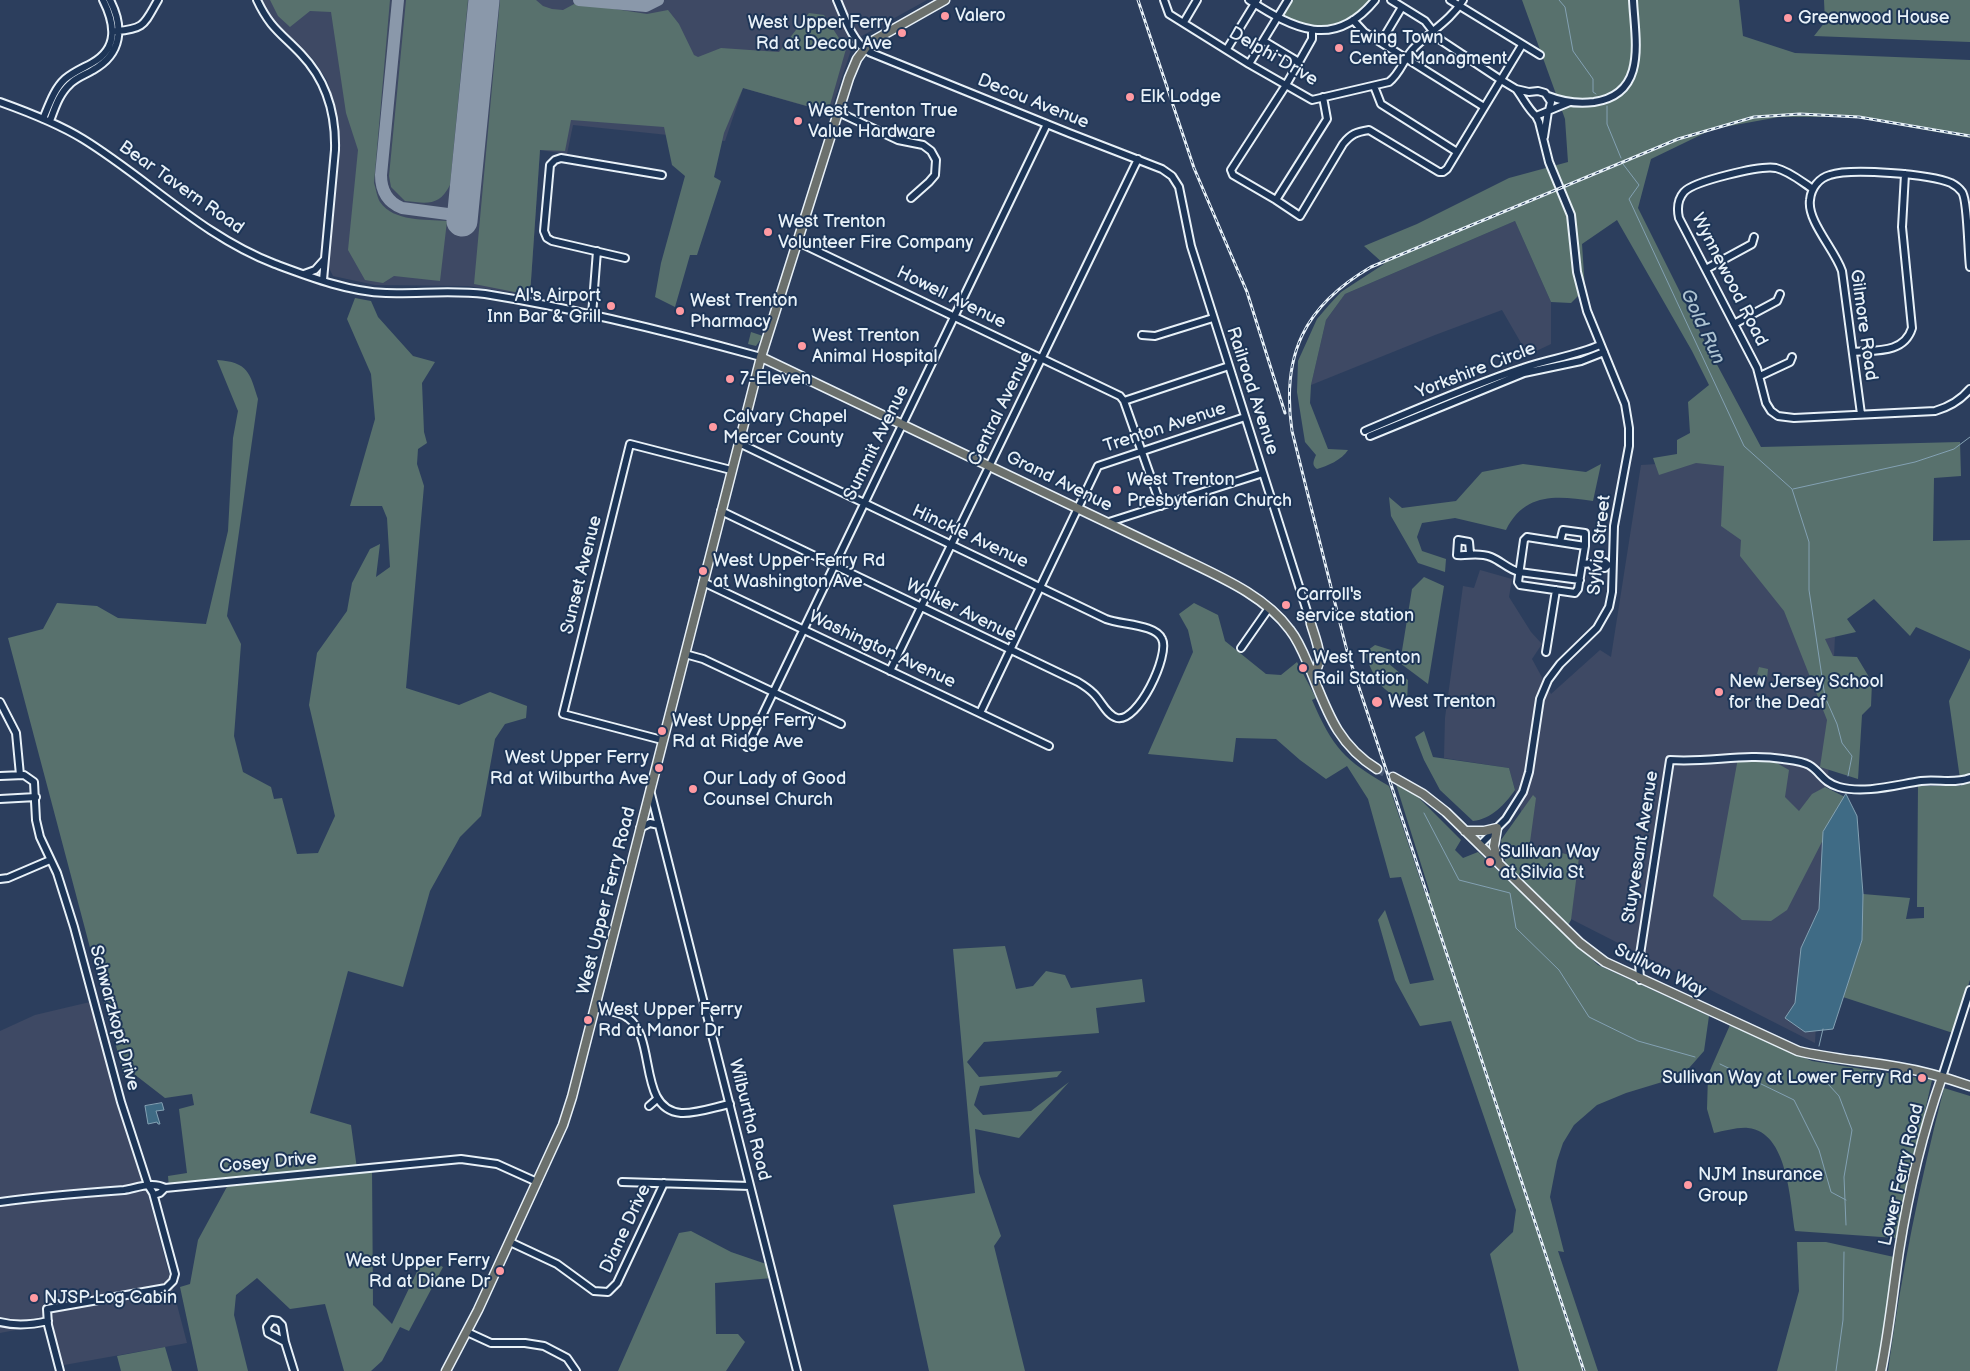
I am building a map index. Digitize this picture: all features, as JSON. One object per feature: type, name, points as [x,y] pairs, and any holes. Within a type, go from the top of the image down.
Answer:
[{"type":"main road","points":[[864,49],[875,39],[945,0]]},
{"type":"main road","name":"West Upper Ferry Road","points":[[446,1371],[510,1242],[568,1109],[731,470],[762,357],[838,112],[857,59],[864,49]]},
{"type":"main road","name":"Grand Avenue","points":[[762,357],[1109,522],[1212,574],[1269,608],[1291,631],[1300,645],[1340,735],[1354,752],[1377,769]]},
{"type":"main road","points":[[1311,624],[1320,663],[1312,673]]},
{"type":"main road","name":"Sullivan Way","points":[[1393,777],[1434,801],[1586,948],[1605,962],[1640,980],[1798,1051],[1826,1058],[1898,1066],[1970,1086]]},
{"type":"main road","points":[[1465,831],[1484,831],[1497,828],[1494,849],[1498,863]]},
{"type":"main road","name":"Lower Ferry Road","points":[[1881,1371],[1900,1248],[1923,1139],[1942,1077]]},
{"type":"street","points":[[103,0],[116,32]]},
{"type":"street","points":[[46,120],[58,86],[70,75],[101,57],[116,32],[116,14],[110,0]]},
{"type":"street","points":[[116,32],[138,29],[144,24],[158,0]]},
{"type":"street","points":[[257,0],[271,25],[302,54],[312,68],[321,82],[331,106],[335,140],[323,280]]},
{"type":"street","points":[[837,0],[864,49]]},
{"type":"street","name":"Delphi Drive","points":[[1164,0],[1169,14],[1249,64],[1312,100],[1389,82],[1396,77],[1413,48],[1453,15],[1461,3]]},
{"type":"street","points":[[1184,22],[1197,0]]},
{"type":"street","points":[[1249,64],[1288,0]]},
{"type":"street","points":[[1227,49],[1254,1],[1277,18],[1295,26],[1312,30],[1337,27],[1353,20],[1368,9],[1375,0]]},
{"type":"street","points":[[1391,0],[1425,22],[1439,39],[1516,89],[1542,92],[1559,100],[1570,102],[1606,100],[1625,87],[1631,78],[1636,60],[1633,0]]},
{"type":"street","points":[[1450,0],[1461,3],[1522,45],[1540,55]]},
{"type":"street","points":[[1381,42],[1402,7]]},
{"type":"street","points":[[1353,20],[1364,32],[1484,107]]},
{"type":"street","points":[[1312,30],[1312,38],[1286,85],[1231,170],[1233,175],[1300,216],[1343,144],[1350,135],[1357,132],[1369,130],[1439,172],[1447,169],[1522,45]]},
{"type":"street","points":[[1264,40],[1299,62]]},
{"type":"street","name":"Decou Avenue","points":[[864,49],[1168,172],[1176,181],[1181,194]]},
{"type":"street","points":[[1374,86],[1381,104],[1457,152]]},
{"type":"street","points":[[1516,89],[1536,116],[1544,138]]},
{"type":"street","points":[[1526,102],[1533,92]]},
{"type":"street","points":[[1544,138],[1551,102],[1548,96]]},
{"type":"street","points":[[1276,200],[1327,120],[1323,97]]},
{"type":"street","name":"Bear Tavern Road","points":[[0,102],[46,120],[96,147],[227,241],[258,257],[304,274],[373,292],[484,294],[592,315],[697,339],[762,357]]},
{"type":"street","points":[[1536,116],[1550,112],[1570,102]]},
{"type":"street","points":[[838,112],[898,140],[923,145],[931,151],[936,160],[935,174],[911,198]]},
{"type":"street","name":"Summit Avenue","points":[[747,747],[1047,124]]},
{"type":"street","name":"Sylvia Street","points":[[1480,845],[1512,811],[1526,783],[1538,709],[1544,688],[1560,664],[1597,628],[1611,600],[1610,565],[1614,526],[1627,458],[1629,428],[1621,391],[1589,318],[1577,272],[1571,215],[1549,162],[1544,138]]},
{"type":"street","points":[[625,258],[552,241],[547,238],[544,231],[550,168],[555,160],[561,158],[662,175]]},
{"type":"street","name":"Central Avenue","points":[[890,671],[1138,159]]},
{"type":"street","name":"Wynnewood Road","points":[[1813,189],[1787,172],[1775,168],[1762,168],[1725,176],[1688,189],[1680,197],[1678,207],[1679,218],[1760,376],[1766,403],[1771,411],[1782,417],[1861,414]]},
{"type":"street","points":[[1813,189],[1824,178],[1836,174],[1865,172],[1905,174],[1948,182],[1962,191],[1966,202],[1970,267]]},
{"type":"street","points":[[1853,352],[1895,348],[1907,339],[1912,328],[1903,246],[1905,174]]},
{"type":"street","name":"Gilmore Road","points":[[1813,189],[1810,200],[1810,212],[1836,255],[1842,272],[1861,414]]},
{"type":"street","name":"Railroad Avenue","points":[[1181,194],[1191,246],[1311,624]]},
{"type":"street","points":[[1706,269],[1752,244],[1754,237]]},
{"type":"street","name":"Howell Avenue","points":[[798,242],[1120,396],[1124,401]]},
{"type":"street","points":[[592,315],[597,251]]},
{"type":"street","points":[[304,274],[318,268],[325,257]]},
{"type":"street","points":[[1734,324],[1777,301],[1780,294]]},
{"type":"street","points":[[1142,336],[1156,336],[1213,318]]},
{"type":"street","name":"Yorkshire Circle","points":[[1600,345],[1503,374],[1367,433],[1524,372],[1582,361],[1604,352]]},
{"type":"street","points":[[1760,376],[1790,362],[1792,357]]},
{"type":"street","points":[[1161,506],[1124,401],[1229,366]]},
{"type":"street","points":[[1861,414],[1943,409],[1958,401],[1970,389]]},
{"type":"street","name":"Trenton Avenue","points":[[980,713],[1098,466],[1245,417]]},
{"type":"street","name":"Hinckle Avenue","points":[[739,443],[1111,620],[1150,629],[1158,633],[1164,645],[1158,667]]},
{"type":"street","name":"Sunset Avenue","points":[[662,740],[563,714],[630,444],[731,470]]},
{"type":"street","points":[[1109,522],[1263,473]]},
{"type":"street","name":"Walker Avenue","points":[[721,512],[1078,682],[1093,692],[1109,713],[1120,718],[1129,716],[1137,707],[1152,683],[1158,667]]},
{"type":"street","points":[[1560,542],[1563,530],[1584,533],[1584,546],[1578,590],[1575,593],[1520,585],[1518,582],[1519,572],[1525,538],[1584,546]]},
{"type":"street","points":[[1470,553],[1493,558],[1512,570],[1519,572],[1580,580]]},
{"type":"street","points":[[1582,564],[1591,564],[1593,567],[1605,568],[1610,565]]},
{"type":"street","name":"Washington Avenue","points":[[703,582],[1049,746]]},
{"type":"street","points":[[1546,652],[1556,590]]},
{"type":"street","points":[[1241,648],[1269,608]]},
{"type":"street","points":[[685,654],[703,659],[841,724]]},
{"type":"street","points":[[0,702],[16,733],[20,775]]},
{"type":"street","name":"Stuyvesant Avenue","points":[[1640,980],[1639,961],[1670,760],[1692,762],[1758,756],[1784,759],[1809,764],[1828,783],[1853,790],[1905,785],[1922,781],[1960,782],[1970,778]]},
{"type":"street","points":[[0,776],[24,775],[34,782],[36,797],[0,799]]},
{"type":"street","name":"Wilburtha Road","points":[[650,790],[796,1371]]},
{"type":"street","name":"Schwarzkopf Drive","points":[[36,797],[36,820],[40,837],[58,873],[114,1081],[148,1185],[154,1195],[175,1274],[166,1288],[47,1309],[48,1321]]},
{"type":"street","points":[[643,819],[657,816]]},
{"type":"street","points":[[640,828],[650,823],[659,826]]},
{"type":"street","points":[[0,879],[8,878],[50,860]]},
{"type":"street","name":"Lower Ferry Road","points":[[1942,1077],[1970,990]]},
{"type":"street","points":[[595,1008],[624,1015],[638,1028],[658,1099],[670,1110],[682,1113],[730,1104]]},
{"type":"street","points":[[649,1106],[658,1099]]},
{"type":"street","name":"Cosey Drive","points":[[0,1202],[128,1189],[148,1185],[165,1188],[461,1159],[503,1166],[537,1182]]},
{"type":"street","name":"Diane Drive","points":[[622,1182],[750,1186]]},
{"type":"street","name":"Diane Drive","points":[[510,1242],[557,1264],[594,1291],[608,1292],[617,1283],[664,1183]]},
{"type":"street","points":[[154,1195],[160,1193],[165,1188]]},
{"type":"street","points":[[0,1322],[28,1325],[48,1321],[60,1371]]},
{"type":"street","points":[[467,1332],[492,1342],[525,1343],[544,1346],[567,1358],[576,1371]]},
{"type":"street","points":[[285,1342],[294,1371]]},
{"type":"shaded area","points":[[260,0],[927,0],[860,37],[851,50],[830,113],[743,88],[725,141],[573,125],[567,154],[540,150],[530,295],[468,286],[375,285],[333,276],[327,264],[337,139],[337,120],[334,102],[327,80],[313,59],[279,28]]},
{"type":"shaded area","points":[[1515,221],[1551,302],[1551,344],[1528,355],[1502,310],[1311,385],[1326,320],[1345,294]]},
{"type":"shaded area","name":"New Jersey School for the Deaf","points":[[1844,453],[1815,1043],[1571,919],[1540,850],[1530,843],[1509,768],[1444,758],[1445,718],[1463,586],[1474,588],[1480,570],[1512,579],[1509,597],[1531,632],[1542,644],[1532,659],[1551,694],[1600,650],[1611,657],[1641,465]]},
{"type":"shaded area","points":[[1846,794],[1857,816],[1863,894],[1862,940],[1833,1029],[1805,1032],[1785,1018],[1795,1003],[1801,948],[1819,909],[1823,832]]},
{"type":"shaded area","points":[[90,1002],[145,1183],[187,1343],[64,1365],[41,1325],[0,1333],[0,1031],[35,1015]]},
{"type":"shaded area","points":[[162,1103],[164,1110],[156,1111],[160,1124],[157,1122],[148,1124],[145,1106]]},
{"type":"green space","points":[[270,0],[390,0],[374,183],[380,202],[393,213],[410,218],[447,221],[440,281],[394,276],[383,283],[365,280],[348,250],[358,150],[346,113],[331,12],[310,11],[290,27],[278,16]]},
{"type":"green space","points":[[406,0],[468,0],[450,185],[441,197],[426,203],[405,201],[391,187],[389,176]]},
{"type":"green space","points":[[500,0],[536,0],[543,6],[563,10],[576,3],[647,14],[668,10],[679,24],[694,55],[698,57],[721,48],[779,52],[809,13],[824,15],[846,49],[828,112],[743,88],[724,133],[714,177],[721,181],[697,255],[690,255],[675,307],[655,297],[661,263],[685,176],[672,165],[664,127],[571,120],[565,151],[540,150],[530,295],[474,284]]},
{"type":"green space","points":[[1293,0],[1370,0],[1354,15],[1338,24],[1317,26],[1292,21],[1287,18],[1284,13]]},
{"type":"green space","points":[[1522,0],[1739,0],[1743,36],[1795,53],[1970,60],[1970,138],[1852,117],[1779,117],[1713,129],[1651,159],[1638,208],[1706,344],[1761,447],[1960,442],[1961,476],[1934,478],[1933,541],[1970,540],[1970,651],[1916,627],[1910,636],[1874,599],[1847,619],[1856,632],[1825,639],[1833,656],[1857,657],[1872,682],[1871,706],[1862,715],[1858,779],[1820,767],[1827,720],[1784,611],[1740,556],[1741,540],[1721,526],[1724,466],[1696,463],[1659,475],[1653,458],[1677,454],[1677,440],[1690,433],[1688,402],[1709,385],[1692,351],[1617,220],[1582,244],[1585,289],[1571,303],[1551,302],[1515,221],[1345,294],[1326,320],[1311,385],[1310,403],[1328,449],[1348,450],[1342,457],[1330,464],[1317,469],[1314,466],[1316,455],[1305,442],[1297,392],[1298,361],[1317,319],[1329,305],[1341,292],[1384,264],[1364,246],[1417,224],[1509,178],[1568,162],[1565,119]]},
{"type":"green space","points":[[1824,0],[1970,0],[1970,42],[1814,36],[1825,22]]},
{"type":"green space","points":[[355,298],[371,301],[378,317],[413,356],[435,362],[422,383],[424,432],[427,443],[418,449],[417,464],[424,486],[406,688],[459,705],[490,692],[527,706],[526,718],[505,724],[495,739],[481,816],[460,837],[430,891],[403,987],[348,971],[310,1113],[351,1125],[357,1169],[372,1168],[373,1305],[392,1324],[424,1257],[443,1267],[409,1331],[400,1327],[382,1361],[371,1371],[344,1371],[325,1304],[290,1309],[257,1278],[236,1295],[234,1315],[248,1371],[198,1371],[180,1287],[190,1284],[198,1240],[229,1183],[169,1188],[168,1176],[187,1173],[179,1109],[194,1105],[192,1094],[165,1098],[134,1074],[124,1076],[8,638],[43,629],[57,603],[97,606],[118,618],[206,624],[228,531],[233,438],[238,411],[217,360],[241,366],[250,376],[258,399],[227,616],[241,644],[234,736],[243,772],[271,787],[274,799],[282,798],[297,854],[318,853],[335,816],[309,705],[317,653],[347,611],[352,583],[370,549],[380,544],[376,577],[390,567],[387,518],[382,506],[350,506],[375,419],[371,374],[347,319]]},
{"type":"green space","points":[[751,332],[763,336],[756,346],[748,344]]},
{"type":"green space","points":[[1523,464],[1586,472],[1601,464],[1593,501],[1567,498],[1543,499],[1523,509],[1506,530],[1455,518],[1422,523],[1417,537],[1422,551],[1446,559],[1445,572],[1418,563],[1391,516],[1389,497],[1402,508],[1456,501],[1482,472]]},
{"type":"green space","points":[[1424,577],[1444,586],[1428,684],[1400,663],[1412,589]]},
{"type":"green space","points":[[1194,603],[1218,615],[1225,641],[1266,674],[1281,675],[1297,662],[1316,698],[1312,700],[1319,716],[1334,741],[1350,760],[1389,786],[1425,894],[1430,893],[1395,781],[1417,796],[1461,840],[1455,850],[1463,858],[1478,852],[1598,965],[1709,1016],[1704,1051],[1682,1076],[1626,1093],[1597,1105],[1574,1125],[1563,1143],[1557,1161],[1550,1197],[1564,1252],[1558,1251],[1598,1371],[1519,1371],[1490,1254],[1513,1232],[1516,1210],[1451,1021],[1420,1026],[1395,980],[1378,920],[1385,910],[1410,984],[1434,980],[1401,877],[1390,878],[1368,799],[1347,766],[1326,779],[1276,739],[1236,738],[1233,762],[1148,754],[1193,652],[1188,630],[1179,614]]},
{"type":"green space","points":[[1375,645],[1391,650],[1388,663],[1408,680],[1407,703],[1390,693],[1376,678],[1364,653]]},
{"type":"green space","points":[[1970,658],[1970,980],[1953,1033],[1843,997],[1862,940],[1863,894],[1910,898],[1906,919],[1924,918],[1924,907],[1917,907],[1918,786],[1961,786],[1949,701]]},
{"type":"green space","points":[[1759,667],[1768,669],[1767,679],[1763,681],[1758,679]]},
{"type":"green space","points":[[1424,731],[1433,757],[1509,768],[1515,790],[1492,814],[1473,821],[1440,790],[1424,760],[1415,737]]},
{"type":"green space","points":[[1738,758],[1775,762],[1789,770],[1785,797],[1799,811],[1812,794],[1825,787],[1845,797],[1787,910],[1771,921],[1742,920],[1713,896]]},
{"type":"green space","points":[[1533,795],[1536,798],[1530,842],[1535,847],[1579,857],[1571,920],[1567,927],[1506,866],[1501,840]]},
{"type":"green space","points":[[1005,946],[1016,989],[1033,986],[1046,971],[1065,975],[1071,988],[1142,979],[1145,1002],[1096,1008],[1099,1033],[984,1042],[967,1062],[979,1077],[1062,1071],[1057,1077],[980,1086],[974,1105],[983,1115],[1031,1111],[1069,1082],[1019,1138],[975,1129],[979,1173],[1001,1236],[994,1246],[1025,1371],[929,1371],[893,1205],[975,1193],[953,949]]},
{"type":"green space","points":[[1730,1025],[1812,1061],[1932,1080],[1896,1238],[1795,1231],[1785,1170],[1772,1142],[1761,1132],[1748,1128],[1714,1133],[1707,1109],[1708,1075]]},
{"type":"green space","points":[[1944,1088],[1970,1096],[1970,1371],[1888,1371],[1912,1229]]},
{"type":"green space","points":[[691,1231],[731,1252],[769,1265],[772,1278],[715,1283],[716,1334],[738,1334],[745,1342],[726,1371],[618,1371],[679,1233]]},
{"type":"green space","points":[[1797,1242],[1826,1242],[1894,1257],[1877,1371],[1777,1371],[1799,1291]]},
{"type":"green space","points":[[165,1347],[172,1371],[121,1371],[117,1356]]},
{"type":"waterway","name":"Gold Run","points":[[1559,0],[1565,7],[1573,51],[1593,79],[1593,92],[1596,94]]},
{"type":"waterway","name":"Gold Run","points":[[1607,106],[1607,124],[1621,158]]},
{"type":"waterway","name":"Gold Run","points":[[1623,164],[1639,185],[1629,199],[1744,446],[1792,489],[1809,542],[1809,590],[1825,697],[1837,724],[1842,743],[1852,756],[1848,776]]},
{"type":"waterway","name":"Gold Run","points":[[1793,489],[1915,462],[1954,449],[1970,437]]},
{"type":"waterway","points":[[1424,813],[1459,880],[1510,893],[1516,928],[1559,970],[1589,1017],[1638,1041],[1695,1057]]},
{"type":"waterway","points":[[1819,1046],[1823,1029]]},
{"type":"waterway","points":[[1720,1064],[1794,1100],[1819,1150],[1831,1192],[1846,1200]]},
{"type":"waterway","points":[[1817,1072],[1839,1096],[1852,1130],[1844,1177],[1846,1225]]},
{"type":"waterway","points":[[1836,1371],[1843,1320],[1844,1252]]},
{"type":"taxiway","points":[[398,0],[381,175],[382,186],[389,199],[402,208],[463,216]]},
{"type":"taxiway","points":[[579,0],[646,6],[658,0]]},
{"type":"runway","points":[[462,221],[484,0]]},
{"type":"tunnel","points":[[1377,769],[1393,777]]},
{"type":"railway","points":[[1138,0],[1194,168],[1247,292],[1285,413]]},
{"type":"railway","points":[[1584,1371],[1347,651],[1292,431],[1289,404],[1290,379],[1294,356],[1302,335],[1314,316],[1329,298],[1348,282],[1371,267],[1678,139],[1754,117],[1800,114],[1859,117],[1970,136]]},
{"type":"place","name":"Valero","points":[[945,16]]},
{"type":"place","name":"Greenwood House","points":[[1788,18]]},
{"type":"place","name":"West Upper Ferry Rd at Decou Ave","points":[[902,33]]},
{"type":"place","name":"Ewing Town Center Managment","points":[[1339,48]]},
{"type":"place","name":"Elk Lodge","points":[[1130,97]]},
{"type":"place","name":"West Trenton True Value Hardware","points":[[798,121]]},
{"type":"place","name":"West Trenton Volunteer Fire Company","points":[[768,232]]},
{"type":"place","name":"Al's Airport Inn Bar & Grill","points":[[611,306]]},
{"type":"place","name":"West Trenton Pharmacy","points":[[680,311]]},
{"type":"place","name":"West Trenton Animal Hospital","points":[[802,346]]},
{"type":"place","name":"7-Eleven","points":[[730,379]]},
{"type":"place","name":"Calvary Chapel Mercer County","points":[[713,427]]},
{"type":"place","name":"West Trenton Presbyterian Church","points":[[1117,490]]},
{"type":"place","name":"West Upper Ferry Rd at Washington Ave","points":[[703,571]]},
{"type":"place","name":"Carroll's service station","points":[[1286,605]]},
{"type":"place","name":"West Trenton Rail Station","points":[[1303,668]]},
{"type":"place","name":"New Jersey School for the Deaf","points":[[1719,692]]},
{"type":"place","name":"West Trenton","points":[[1377,702]]},
{"type":"place","name":"West Upper Ferry Rd at Ridge Ave","points":[[662,731]]},
{"type":"place","name":"West Upper Ferry Rd at Wilburtha Ave","points":[[659,768]]},
{"type":"place","name":"Our Lady of Good Counsel Church","points":[[693,789]]},
{"type":"place","name":"Sullivan Way at Silvia St","points":[[1490,862]]},
{"type":"place","name":"West Upper Ferry Rd at Manor Dr","points":[[588,1020]]},
{"type":"place","name":"Sullivan Way at Lower Ferry Rd","points":[[1922,1078]]},
{"type":"place","name":"NJM Insurance Group","points":[[1688,1185]]},
{"type":"place","name":"West Upper Ferry Rd at Diane Dr","points":[[500,1271]]},
{"type":"place","name":"NJSP Log Cabin","points":[[34,1298]]}]
